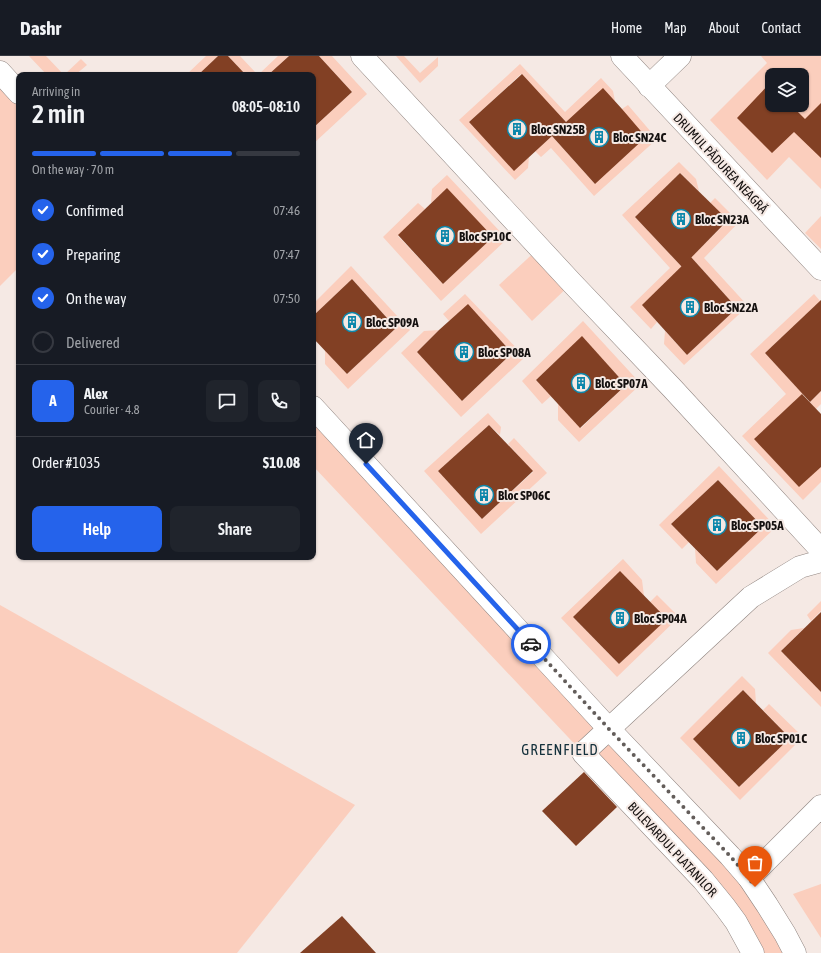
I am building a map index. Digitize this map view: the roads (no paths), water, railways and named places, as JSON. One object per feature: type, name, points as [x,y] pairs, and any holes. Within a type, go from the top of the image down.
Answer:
[{"type":"street","points":[[362,56],[821,550]]},
{"type":"street","name":"DRUMUL PĂDUREA NEAGRĂ","points":[[622,56],[821,269]]},
{"type":"street","points":[[649,86],[680,56]]},
{"type":"street","points":[[0,72],[16,89]]},
{"type":"street","points":[[316,410],[609,729],[730,856],[749,878],[768,905],[795,953]]},
{"type":"street","points":[[609,729],[751,597],[800,567],[821,561]]},
{"type":"street","name":"BULEVARDUL PLATANILOR","points":[[609,729],[583,753],[703,880],[736,922],[753,953]]},
{"type":"street","points":[[749,878],[821,806]]},
{"type":"place","name":"Bloc SN25B","points":[[517,129]]},
{"type":"place","name":"Bloc SN24C","points":[[599,137]]},
{"type":"place","name":"Bloc SN23A","points":[[681,219]]},
{"type":"place","name":"Bloc SP10C","points":[[445,236]]},
{"type":"place","name":"Bloc SN22A","points":[[690,307]]},
{"type":"place","name":"Bloc SP09A","points":[[352,322]]},
{"type":"place","name":"Bloc SP08A","points":[[464,352]]},
{"type":"place","name":"Bloc SP07A","points":[[581,383]]},
{"type":"place","name":"Bloc SP06C","points":[[484,495]]},
{"type":"place","name":"Bloc SP05A","points":[[717,525]]},
{"type":"place","name":"Bloc SP04A","points":[[620,618]]},
{"type":"place","name":"Bloc SP01C","points":[[741,738]]},
{"type":"district","name":"GREENFIELD","points":[[560,750]]}]
